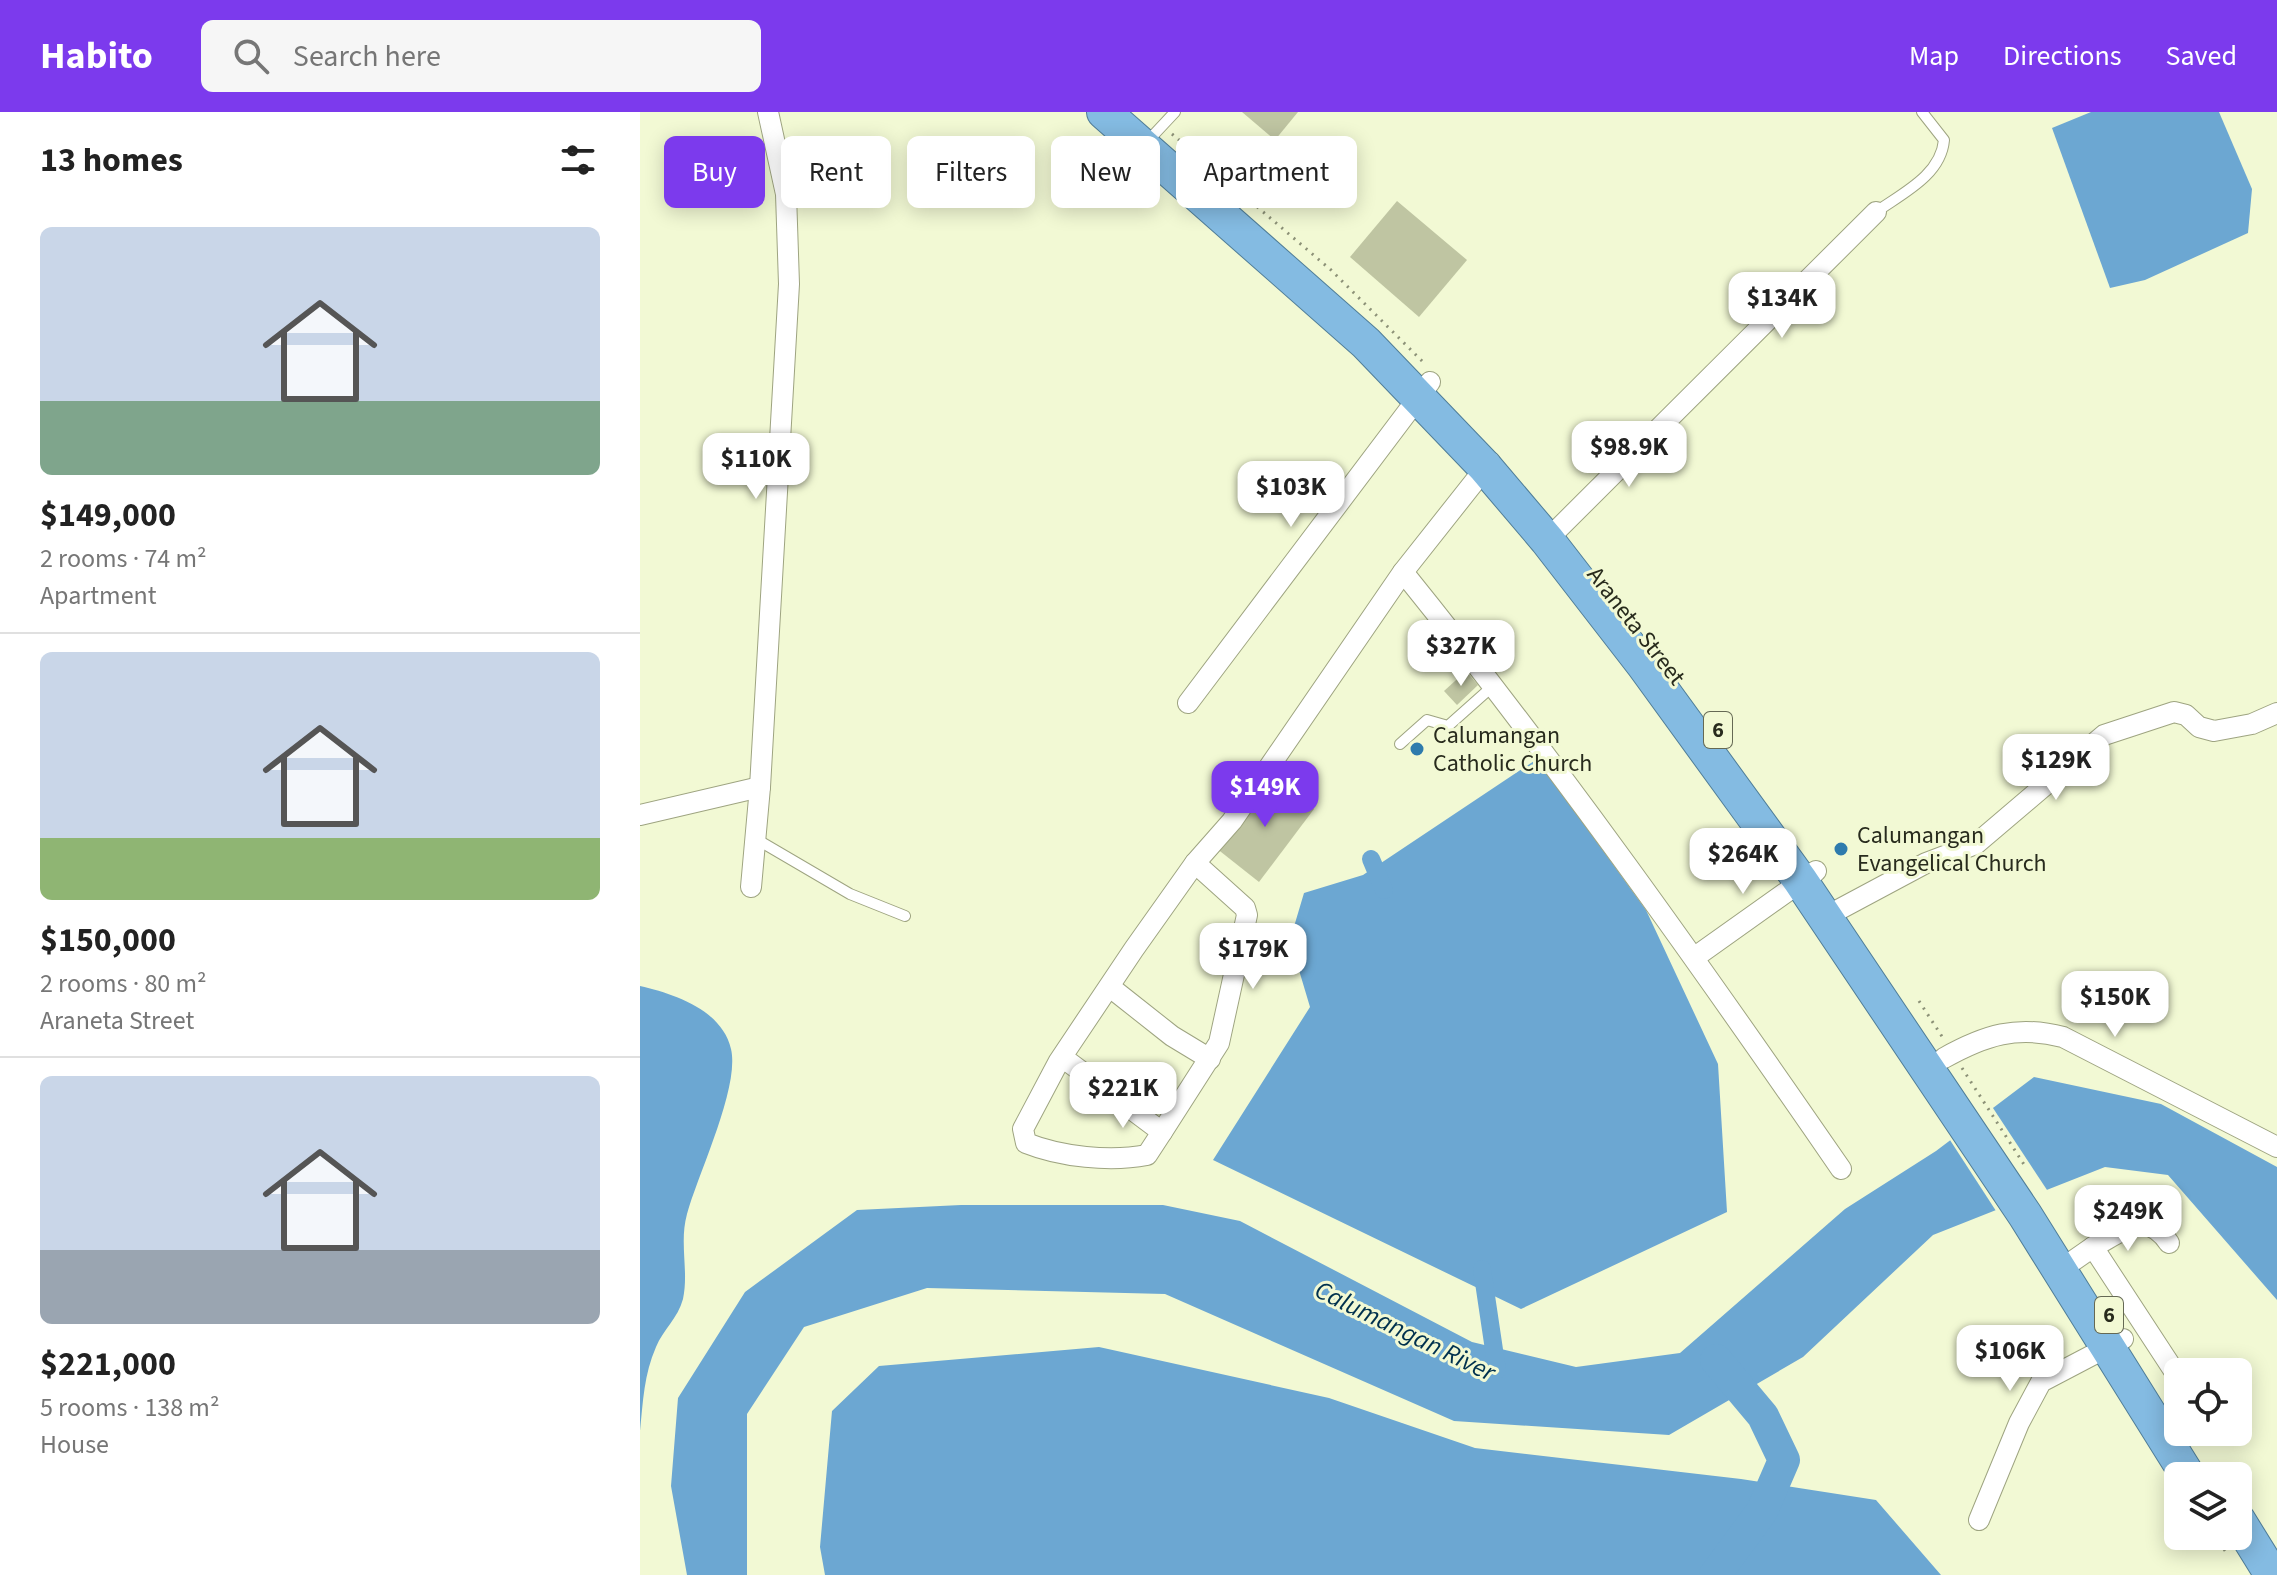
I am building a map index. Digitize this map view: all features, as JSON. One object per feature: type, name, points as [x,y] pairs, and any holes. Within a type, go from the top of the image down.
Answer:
[{"type":"highway","points":[[1104,112],[1159,130],[1366,343],[1427,384]]},
{"type":"highway","points":[[1127,112],[1159,130],[1378,330],[1490,461],[1561,526],[1643,664],[1809,876],[1971,1105]]},
{"type":"highway","name":"6","points":[[1833,912],[1944,1058],[2032,1199],[2076,1259],[2115,1343],[2164,1406]]},
{"type":"highway","points":[[2115,1343],[2180,1462]]},
{"type":"highway","points":[[2252,1548],[2265,1574]]},
{"type":"highway","points":[[2241,1550],[2265,1574]]},
{"type":"street","points":[[751,887],[760,787],[789,284],[786,194],[768,112]]},
{"type":"street","points":[[1561,526],[1876,212]]},
{"type":"street","points":[[1188,703],[1427,384]]},
{"type":"street","points":[[1195,863],[1245,908],[1247,915],[1222,1029],[1210,1059],[1152,1150],[1138,1157],[1084,1156],[1026,1143],[1023,1129],[1062,1057],[1195,863],[1232,821],[1403,572],[1490,461]]},
{"type":"street","points":[[1403,572],[1494,685],[1644,893],[1695,957],[1841,1169]]},
{"type":"street","points":[[1833,912],[1926,863],[1976,844],[2104,735],[2174,712],[2186,715],[2199,727],[2214,731],[2252,724],[2277,713]]},
{"type":"street","points":[[640,815],[760,787]]},
{"type":"street","points":[[1695,957],[1809,876]]},
{"type":"street","points":[[1110,987],[1172,1036],[1210,1059]]},
{"type":"street","points":[[1944,1058],[1963,1047],[2012,1032],[2033,1030],[2063,1037],[2277,1147]]},
{"type":"street","points":[[1062,1057],[1162,1132]]},
{"type":"street","points":[[2164,1361],[2076,1259],[2138,1225],[2149,1223],[2159,1228],[2169,1243]]},
{"type":"street","points":[[1979,1520],[2019,1423],[2041,1382],[2115,1343]]},
{"type":"lane","points":[[1876,212],[1932,171],[1942,156],[1944,140],[1922,112]]},
{"type":"lane","points":[[1400,744],[1423,722],[1448,726],[1494,685]]},
{"type":"lane","points":[[754,838],[776,854],[840,888],[905,916]]},
{"type":"path","points":[[1159,130],[1331,270],[1427,384]]},
{"type":"path","points":[[1971,1105],[2032,1199]]},
{"type":"water","points":[[2091,112],[2219,112],[2252,189],[2248,233],[2145,280],[2110,288],[2052,128]]},
{"type":"water","points":[[1537,759],[1646,910],[1718,1064],[1727,1212],[1521,1309],[1213,1160],[1310,1007],[1290,940],[1304,893],[1363,875]]},
{"type":"water","points":[[640,986],[682,999],[707,1014],[726,1035],[732,1065],[724,1107],[687,1214],[683,1299],[652,1357],[640,1431]]},
{"type":"water","name":"Calumangan River","points":[[2034,1077],[2161,1104],[2277,1167],[2277,1300],[2168,1175],[2105,1167],[1933,1235],[1803,1357],[1669,1435],[1454,1421],[1165,1294],[927,1288],[804,1327],[747,1414],[747,1575],[687,1575],[671,1486],[678,1398],[745,1292],[857,1210],[961,1205],[1163,1205],[1240,1221],[1472,1342],[1576,1367],[1680,1353],[1845,1209],[1936,1151]]},
{"type":"water","points":[[1099,1347],[1329,1398],[1475,1448],[1741,1479],[1876,1500],[1941,1575],[825,1575],[820,1547],[832,1411],[879,1366]]},
{"type":"pier","points":[[1991,1105],[2049,1193],[1998,1214],[1948,1137]]},
{"type":"building","points":[[1242,112],[1298,112],[1278,136],[1270,136]]},
{"type":"building","points":[[1397,201],[1467,260],[1419,317],[1350,257]]},
{"type":"building","points":[[1466,671],[1478,685],[1457,705],[1444,691]]},
{"type":"building","points":[[1270,776],[1314,809],[1259,882],[1216,848]]},
{"type":"waterway","points":[[1371,859],[1384,890]]},
{"type":"waterway","name":"Calumangan River","points":[[1482,1269],[1497,1370]]},
{"type":"waterway","points":[[1715,1575],[1762,1511],[1784,1460],[1763,1416],[1716,1360]]},
{"type":"place","name":"Calumangan Catholic Church","points":[[1417,749]]},
{"type":"place","name":"Calumangan Evangelical Church","points":[[1841,849]]}]
